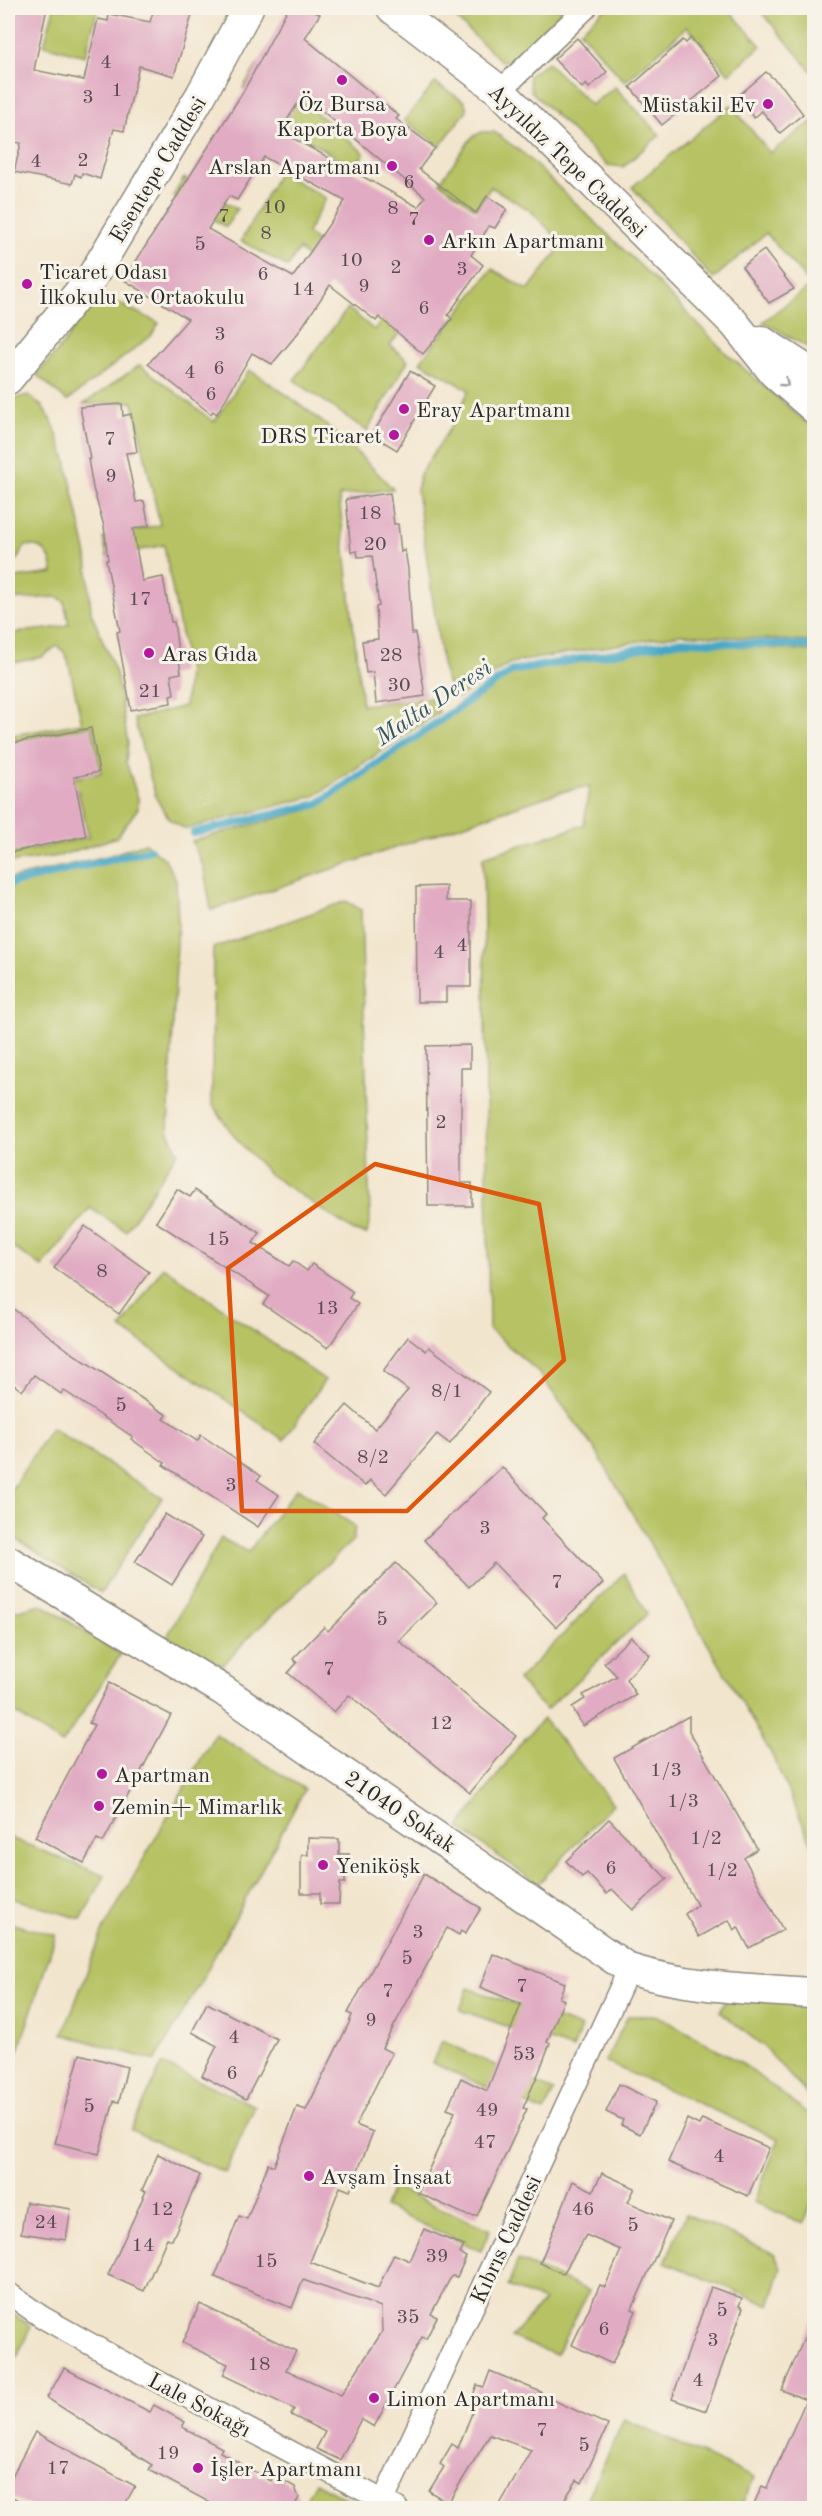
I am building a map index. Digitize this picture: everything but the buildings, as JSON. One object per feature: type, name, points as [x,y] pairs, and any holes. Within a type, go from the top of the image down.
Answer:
[{"type":"main road","name":"Esentepe Caddesi","points":[[8,379],[92,277],[201,95],[248,8]]},
{"type":"main road","name":"Ayyıldız Tepe Caddesi","points":[[392,8],[500,91],[734,323],[774,373],[814,408]]},
{"type":"main road","name":"Ayyıldız Tepe Caddesi","points":[[734,323],[814,375]]},
{"type":"main road","name":"21040 Sokak","points":[[8,1561],[221,1689],[629,1969],[666,1981],[700,1986],[814,1993]]},
{"type":"street","points":[[500,91],[586,8]]},
{"type":"street","name":"Kıbrıs Caddesi","points":[[386,2506],[629,1969]]},
{"type":"street","name":"Lale Sokağı","points":[[8,2293],[42,2317],[386,2506]]},
{"type":"highlighted area","points":[[375,1164],[539,1204],[564,1360],[407,1511],[242,1511],[228,1268]]},
{"type":"green space","points":[[54,8],[98,8],[85,56],[44,45]]},
{"type":"green space","points":[[445,8],[564,8],[512,62],[501,61]]},
{"type":"green space","points":[[606,8],[727,8],[761,46],[729,74],[687,27],[625,82],[580,31]]},
{"type":"green space","points":[[758,8],[814,8],[814,74]]},
{"type":"green space","points":[[547,62],[591,105],[615,87],[660,135],[623,167],[607,165],[531,91],[528,76]]},
{"type":"green space","points":[[258,64],[364,153],[354,169],[289,128],[293,120],[243,88]]},
{"type":"green space","points":[[435,83],[464,101],[467,110],[440,146],[404,120]]},
{"type":"green space","points":[[731,105],[770,153],[814,120],[814,351],[763,322],[811,285],[766,233],[713,279],[632,187]]},
{"type":"green space","points":[[482,132],[494,132],[524,154],[650,275],[727,354],[814,429],[814,642],[681,634],[510,663],[457,698],[447,682],[442,664],[417,490],[420,474],[454,422],[469,390],[420,362],[492,269],[528,290],[563,244],[530,210],[491,187],[476,209],[440,182],[472,137]]},
{"type":"green space","points":[[279,172],[326,198],[307,233],[347,267],[334,284],[299,249],[288,267],[241,241]]},
{"type":"green space","points":[[184,178],[237,209],[226,227],[173,196]]},
{"type":"green space","points":[[416,280],[432,293],[390,345],[408,361],[367,431],[294,380],[348,308],[374,330]]},
{"type":"green space","points":[[99,299],[116,302],[159,323],[151,336],[67,401],[37,375],[66,341],[84,310]]},
{"type":"green space","points":[[140,365],[214,422],[249,370],[290,397],[326,425],[393,489],[339,496],[362,705],[432,698],[439,712],[315,796],[185,829],[169,819],[156,798],[134,719],[185,706],[188,671],[164,545],[107,557],[103,538],[160,525],[133,402],[84,404]]},
{"type":"green space","points":[[28,395],[43,407],[54,426],[66,460],[87,556],[91,612],[116,673],[128,743],[126,762],[138,798],[138,808],[117,837],[59,856],[8,863],[8,855],[89,837],[78,791],[8,806],[8,791],[101,773],[92,726],[8,742],[8,736],[82,723],[68,660],[57,646],[42,657],[8,664],[8,635],[69,624],[64,601],[56,597],[8,600],[8,579],[53,573],[48,556],[37,547],[25,546],[15,563],[8,565],[8,407],[17,398]]},
{"type":"green space","points":[[684,643],[814,651],[814,1849],[772,1755],[595,1449],[537,1371],[489,1329],[483,857],[584,825],[589,786],[557,793],[211,910],[204,869],[192,841],[319,807],[515,671]]},
{"type":"green space","points":[[145,843],[165,859],[176,880],[178,921],[168,1130],[178,1152],[126,1231],[90,1208],[42,1267],[8,1244],[8,879],[111,855]]},
{"type":"green space","points":[[346,901],[361,910],[370,1218],[367,1234],[354,1231],[269,1174],[234,1136],[212,1104],[213,948]]},
{"type":"green space","points":[[163,1267],[325,1380],[284,1440],[121,1328]]},
{"type":"green space","points":[[51,1428],[162,1498],[101,1593],[8,1534],[8,1495]]},
{"type":"green space","points":[[297,1488],[355,1526],[353,1540],[253,1633],[222,1666],[167,1637],[221,1538],[248,1552]]},
{"type":"green space","points":[[624,1573],[647,1614],[546,1710],[518,1680]]},
{"type":"green space","points":[[41,1604],[121,1654],[62,1744],[8,1708],[8,1613]]},
{"type":"green space","points":[[543,1719],[613,1804],[538,1884],[459,1828],[520,1744]]},
{"type":"green space","points":[[215,1734],[305,1789],[155,2061],[63,2034],[103,1930]]},
{"type":"green space","points":[[8,1837],[105,1876],[81,1919],[8,1897]]},
{"type":"green space","points":[[8,1923],[56,1935],[8,2083]]},
{"type":"green space","points":[[468,1988],[581,2027],[573,2049],[460,2010]]},
{"type":"green space","points":[[736,2000],[814,2001],[814,2102],[763,2046],[720,2012],[724,2002]]},
{"type":"green space","points":[[628,2016],[658,2016],[740,2062],[812,2117],[814,2122],[814,2196],[804,2224],[754,2202],[779,2139],[605,2062]]},
{"type":"green space","points":[[442,2041],[554,2091],[544,2112],[432,2063]]},
{"type":"green space","points":[[162,2064],[255,2106],[225,2173],[131,2130]]},
{"type":"green space","points":[[393,2187],[490,2230],[481,2251],[384,2207]]},
{"type":"green space","points":[[686,2214],[775,2254],[781,2268],[769,2305],[665,2262]]},
{"type":"green space","points":[[518,2260],[589,2291],[556,2355],[511,2337],[544,2301],[508,2286]]},
{"type":"green space","points":[[8,2311],[31,2326],[8,2377]]},
{"type":"green space","points":[[624,2419],[754,2478],[740,2508],[612,2508],[588,2498]]},
{"type":"green space","points":[[315,2482],[357,2504],[354,2508],[301,2508]]},
{"type":"waterway","name":"Malta Deresi","points":[[194,833],[318,804],[512,671],[682,641],[814,646]]},
{"type":"waterway","name":"Malta Deresi","points":[[8,884],[150,850]]},
{"type":"place","name":"Öz Bursa Kaporta Boya","points":[[342,80]]},
{"type":"place","name":"Müstakil Ev","points":[[768,104]]},
{"type":"place","name":"Arslan Apartmanı","points":[[392,166]]},
{"type":"place","name":"Arkın Apartmanı","points":[[429,240]]},
{"type":"place","name":"Ticaret Odası İlkokulu ve Ortaokulu","points":[[27,284]]},
{"type":"place","name":"Eray Apartmanı","points":[[404,409]]},
{"type":"place","name":"DRS Ticaret","points":[[394,435]]},
{"type":"place","name":"Aras Gıda","points":[[149,653]]},
{"type":"place","name":"Apartman","points":[[102,1774]]},
{"type":"place","name":"Zemin+ Mimarlık","points":[[99,1806]]},
{"type":"place","name":"Yeniköşk","points":[[323,1865]]},
{"type":"place","name":"Avşam İnşaat","points":[[309,2176]]},
{"type":"place","name":"Limon Apartmanı","points":[[374,2398]]},
{"type":"place","name":"İşler Apartmanı","points":[[198,2468]]}]
